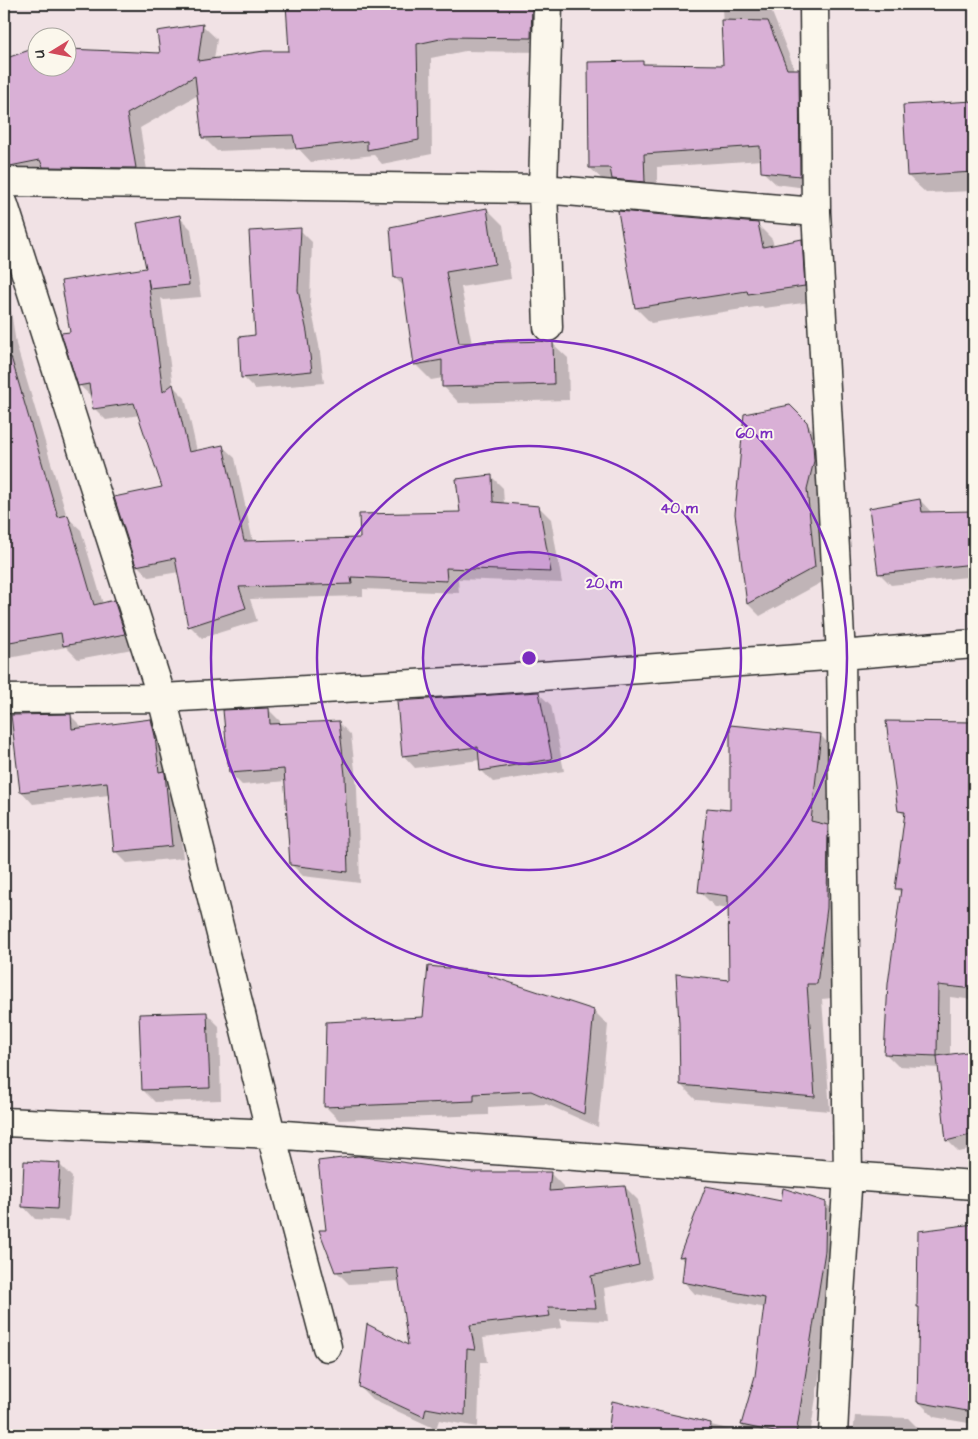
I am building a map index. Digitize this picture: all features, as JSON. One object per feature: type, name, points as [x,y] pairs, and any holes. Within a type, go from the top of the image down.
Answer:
[{"type":"street","points":[[548,4],[544,189],[548,327]]},
{"type":"street","points":[[814,4],[816,212],[841,655],[848,1175],[832,1435]]},
{"type":"street","points":[[4,182],[544,189],[816,212]]},
{"type":"street","points":[[4,205],[162,698],[271,1134],[327,1347]]},
{"type":"street","points":[[4,698],[162,698],[485,680],[974,644]]},
{"type":"street","points":[[4,1122],[271,1134],[974,1185]]},
{"type":"building","points":[[286,4],[532,4],[531,38],[450,37],[417,44],[419,140],[367,150],[367,141],[296,149],[293,135],[202,138],[195,76],[127,114],[136,168],[43,167],[40,160],[10,166],[4,138],[4,59],[28,51],[28,78],[78,78],[78,49],[160,53],[157,31],[203,24],[198,61],[264,51],[289,51]]},
{"type":"building","points":[[721,20],[768,21],[787,69],[799,69],[800,176],[761,172],[760,146],[644,154],[645,182],[612,179],[610,168],[589,168],[588,62],[643,61],[643,64],[723,65]]},
{"type":"building","points":[[974,101],[974,172],[907,176],[903,105]]},
{"type":"building","points":[[487,208],[495,264],[446,272],[459,343],[553,341],[554,384],[442,387],[442,360],[414,365],[402,278],[394,278],[390,227]]},
{"type":"building","points":[[618,211],[758,223],[763,247],[802,239],[805,286],[748,294],[747,291],[635,308]]},
{"type":"building","points":[[180,215],[189,285],[150,289],[148,279],[163,392],[173,384],[189,452],[223,445],[244,541],[360,538],[359,514],[460,512],[456,479],[492,475],[493,502],[539,506],[551,572],[446,568],[447,581],[351,577],[352,584],[239,587],[246,608],[188,627],[175,558],[136,566],[114,497],[162,487],[134,403],[93,409],[89,384],[78,386],[61,333],[70,332],[61,281],[146,268],[137,223]]},
{"type":"building","points":[[301,228],[298,290],[307,332],[312,371],[241,378],[239,337],[255,335],[249,231]]},
{"type":"building","points":[[11,357],[58,517],[68,515],[94,605],[114,600],[125,634],[63,646],[61,633],[4,643],[4,358]]},
{"type":"building","points":[[790,405],[807,422],[813,445],[814,461],[807,489],[815,567],[747,604],[735,514],[744,414]]},
{"type":"building","points":[[920,499],[922,512],[974,511],[974,564],[878,574],[869,508]]},
{"type":"building","points":[[539,692],[552,759],[480,771],[478,747],[402,756],[397,701]]},
{"type":"building","points":[[269,708],[270,724],[339,721],[345,775],[348,872],[290,865],[284,769],[229,773],[223,710]]},
{"type":"building","points":[[71,714],[72,729],[151,719],[159,772],[164,771],[165,773],[172,846],[114,852],[107,782],[20,792],[11,715]]},
{"type":"building","points":[[886,721],[974,722],[974,989],[938,985],[937,1056],[884,1054],[888,984],[901,889],[895,889],[905,812],[898,811]]},
{"type":"building","points":[[730,725],[821,734],[811,821],[828,825],[827,908],[817,984],[807,984],[815,1097],[680,1085],[676,974],[729,980],[728,896],[698,892],[707,808],[730,810]]},
{"type":"building","points":[[428,966],[488,972],[487,975],[594,1010],[584,1114],[531,1091],[474,1094],[474,1101],[324,1107],[326,1022],[423,1017]]},
{"type":"building","points":[[207,1012],[210,1088],[142,1090],[139,1014]]},
{"type":"building","points":[[974,1051],[974,1134],[946,1141],[937,1056]]},
{"type":"building","points":[[358,1156],[473,1172],[551,1172],[549,1191],[625,1186],[639,1265],[591,1276],[596,1308],[548,1307],[550,1316],[470,1325],[475,1350],[467,1349],[465,1415],[426,1408],[424,1417],[359,1387],[367,1324],[408,1345],[397,1268],[335,1272],[319,1230],[326,1230],[318,1161]]},
{"type":"building","points":[[24,1161],[60,1163],[57,1209],[22,1207]]},
{"type":"building","points":[[706,1186],[781,1201],[783,1188],[826,1202],[825,1251],[796,1435],[741,1425],[755,1376],[765,1298],[682,1282],[685,1256],[679,1257]]},
{"type":"building","points":[[974,1224],[974,1387],[967,1411],[917,1402],[918,1231]]},
{"type":"building","points":[[612,1401],[711,1423],[710,1435],[608,1435]]}]
